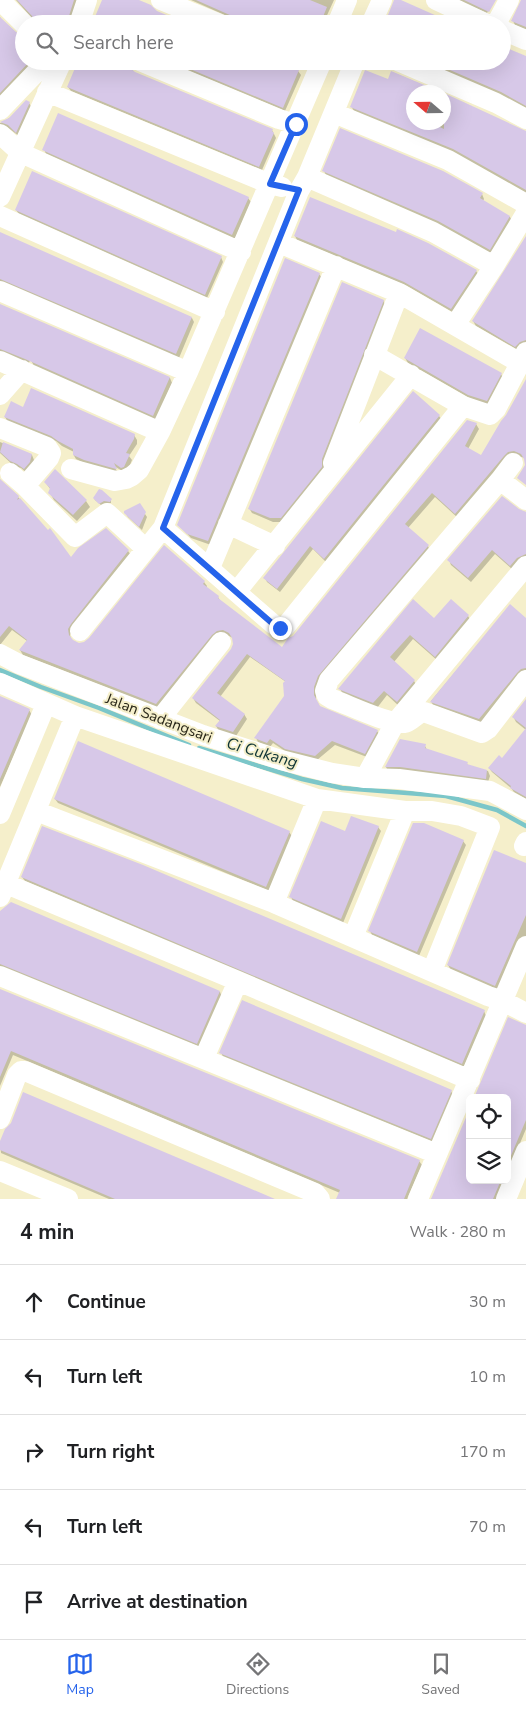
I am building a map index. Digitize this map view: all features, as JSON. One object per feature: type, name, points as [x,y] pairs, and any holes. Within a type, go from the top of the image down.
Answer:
[{"type":"street","points":[[82,15],[87,0]]},
{"type":"street","points":[[161,0],[198,15]]},
{"type":"street","points":[[375,15],[382,0]]},
{"type":"street","points":[[436,0],[468,15]]},
{"type":"street","points":[[501,15],[509,0]]},
{"type":"street","points":[[340,15],[344,1]]},
{"type":"street","points":[[0,2],[15,16]]},
{"type":"street","points":[[511,34],[526,40]]},
{"type":"street","points":[[0,110],[38,70]]},
{"type":"street","points":[[0,197],[58,70]]},
{"type":"street","points":[[162,70],[279,119],[296,124]]},
{"type":"street","points":[[71,469],[115,481],[126,479],[139,470],[160,432],[215,312],[296,124],[315,70]]},
{"type":"street","points":[[80,631],[163,528],[279,242],[351,70]]},
{"type":"street","points":[[419,70],[496,103],[526,119]]},
{"type":"street","points":[[47,92],[270,184],[303,184],[433,232],[494,266]]},
{"type":"street","points":[[334,113],[448,160],[526,204]]},
{"type":"street","points":[[0,134],[21,152],[241,252]]},
{"type":"street","points":[[455,325],[526,213]]},
{"type":"street","points":[[0,216],[215,312]]},
{"type":"street","points":[[279,242],[399,293],[455,325],[523,358],[493,413],[487,415],[463,406],[374,355]]},
{"type":"street","points":[[210,568],[336,266]]},
{"type":"street","points":[[0,291],[188,372]]},
{"type":"street","points":[[327,479],[399,293]]},
{"type":"street","points":[[0,361],[160,432]]},
{"type":"street","points":[[0,395],[22,370]]},
{"type":"street","points":[[237,591],[411,375]]},
{"type":"street","points":[[163,528],[273,624],[280,628],[285,627],[463,406]]},
{"type":"street","points":[[0,428],[47,447],[50,450],[49,458],[18,480],[75,537],[107,513],[146,550]]},
{"type":"street","points":[[513,463],[327,684],[325,691],[327,696],[332,699],[395,723],[406,723],[421,712],[424,712],[478,732],[486,732],[526,680]]},
{"type":"street","points":[[500,480],[526,500]]},
{"type":"street","points":[[228,524],[275,546]]},
{"type":"street","points":[[365,778],[395,723],[526,566]]},
{"type":"street","points":[[160,719],[221,642]]},
{"type":"street","name":"Jalan Sadangsari","points":[[0,654],[19,664],[160,719],[281,760],[332,773],[365,778],[399,779],[490,791],[526,810]]},
{"type":"street","points":[[0,683],[75,716],[317,799],[405,811],[432,811],[461,816],[495,829],[432,971]]},
{"type":"street","points":[[0,814],[46,704]]},
{"type":"street","points":[[1,894],[75,716]]},
{"type":"street","points":[[274,903],[317,799]]},
{"type":"street","points":[[36,811],[274,903],[503,1001],[526,1013]]},
{"type":"street","points":[[353,936],[405,811]]},
{"type":"street","points":[[1,894],[9,885],[470,1080]]},
{"type":"street","points":[[418,1199],[526,946]]},
{"type":"street","points":[[0,976],[437,1154]]},
{"type":"street","points":[[204,1058],[238,981]]},
{"type":"street","points":[[0,1119],[16,1075],[21,1071],[25,1071],[315,1193],[320,1199]]},
{"type":"street","points":[[506,1199],[526,1151]]},
{"type":"street","points":[[0,1171],[68,1199]]},
{"type":"building","points":[[17,0],[74,0],[69,15],[31,15]]},
{"type":"building","points":[[102,0],[139,0],[167,15],[96,15]]},
{"type":"building","points":[[196,0],[310,0],[327,7],[324,15],[230,15]]},
{"type":"building","points":[[394,0],[401,0],[435,15],[388,15]]},
{"type":"building","points":[[464,0],[496,0],[489,12]]},
{"type":"building","points":[[521,0],[526,0],[526,27],[511,21]]},
{"type":"building","points":[[0,17],[15,31],[15,70],[22,70],[0,93]]},
{"type":"building","points":[[511,50],[526,56],[526,106],[501,92],[450,70],[511,70]]},
{"type":"building","points":[[74,70],[132,70],[273,129],[274,133],[259,167],[67,87]]},
{"type":"building","points":[[192,70],[299,70],[283,108]]},
{"type":"building","points":[[365,70],[388,79],[391,71],[424,85],[406,85],[406,130],[350,107]]},
{"type":"building","points":[[451,96],[526,131],[526,190],[453,149],[406,130],[451,130]]},
{"type":"building","points":[[26,100],[30,102],[16,133],[8,125],[0,122],[9,118]]},
{"type":"building","points":[[58,113],[249,197],[232,235],[42,150]]},
{"type":"building","points":[[340,128],[443,171],[483,193],[480,198],[510,216],[490,250],[438,221],[322,171]]},
{"type":"building","points":[[32,171],[222,256],[205,295],[15,210]]},
{"type":"building","points":[[310,197],[396,232],[397,229],[428,243],[477,270],[451,309],[404,282],[294,236]]},
{"type":"building","points":[[0,232],[192,317],[176,354],[0,279]]},
{"type":"building","points":[[526,236],[526,340],[520,342],[515,347],[472,321]]},
{"type":"building","points":[[285,258],[320,273],[208,541],[187,534],[177,525]]},
{"type":"building","points":[[342,282],[384,300],[322,459],[322,467],[281,518],[270,518],[248,509]]},
{"type":"building","points":[[0,304],[170,377],[153,416],[0,349]]},
{"type":"building","points":[[420,328],[502,373],[487,401],[468,395],[404,358]]},
{"type":"building","points":[[526,379],[526,485],[517,478],[525,465],[524,459],[521,454],[514,451],[508,452],[504,456],[455,514],[432,493],[405,524],[429,545],[318,676],[314,687],[314,695],[320,706],[378,730],[365,754],[332,741],[315,756],[285,749],[270,739],[267,743],[254,738],[284,696],[283,683],[285,681],[247,654],[217,693],[245,714],[233,732],[215,726],[220,720],[192,698],[231,649],[233,644],[232,638],[229,633],[223,630],[217,631],[212,635],[156,704],[19,650],[27,640],[9,626],[0,637],[0,479],[19,496],[17,500],[20,498],[48,530],[50,528],[71,557],[78,548],[106,528],[129,550],[71,624],[68,629],[69,635],[73,640],[79,643],[89,638],[164,545],[205,581],[203,584],[219,596],[218,598],[282,647],[288,638],[293,636],[467,420],[477,423],[465,446],[481,455]]},
{"type":"building","points":[[31,388],[135,434],[126,453],[130,454],[124,467],[121,468],[114,463],[116,469],[84,460],[73,455],[73,449],[51,436],[4,417],[11,401],[23,407]]},
{"type":"building","points":[[413,391],[440,415],[324,559],[310,546],[277,589],[263,578]]},
{"type":"building","points":[[3,442],[32,454],[30,462],[24,469],[10,461],[0,452]]},
{"type":"building","points":[[55,469],[87,500],[73,515],[48,493],[50,488],[44,482]]},
{"type":"building","points":[[99,489],[112,499],[110,502],[104,501],[99,504],[93,498]]},
{"type":"building","points":[[502,496],[526,512],[526,554],[517,558],[510,566],[492,550],[468,578],[447,560]]},
{"type":"building","points":[[140,503],[146,512],[139,527],[124,511]]},
{"type":"building","points":[[413,599],[434,618],[451,599],[469,615],[435,657],[410,635],[390,657],[415,680],[397,702],[384,691],[373,703],[338,689]]},
{"type":"building","points":[[510,604],[526,618],[526,668],[521,669],[517,673],[479,719],[430,702]]},
{"type":"building","points":[[0,696],[30,709],[0,779]]},
{"type":"building","points":[[526,699],[526,728],[512,717]]},
{"type":"building","points":[[526,728],[526,797],[510,788],[511,786],[488,768],[499,755],[502,758]]},
{"type":"building","points":[[400,739],[426,744],[425,748],[487,770],[486,779],[400,767],[385,767]]},
{"type":"building","points":[[78,741],[290,831],[266,887],[54,799]]},
{"type":"building","points":[[351,816],[379,826],[341,919],[289,897],[321,821],[345,831]]},
{"type":"building","points":[[413,823],[424,823],[464,840],[417,952],[368,931]]},
{"type":"building","points":[[42,826],[143,865],[485,1010],[462,1064],[21,877]]},
{"type":"building","points":[[494,850],[526,863],[526,915],[495,986],[447,965]]},
{"type":"building","points":[[11,902],[220,991],[197,1044],[0,964],[0,911]]},
{"type":"building","points":[[0,989],[420,1160],[404,1199],[336,1199],[340,1190],[11,1051],[0,1077]]},
{"type":"building","points":[[242,1000],[452,1090],[431,1139],[219,1053]]},
{"type":"building","points":[[508,1017],[526,1025],[526,1120],[511,1156],[511,1094],[476,1094]]},
{"type":"building","points":[[23,1092],[275,1199],[115,1199],[0,1150],[0,1141],[5,1129],[11,1123]]},
{"type":"building","points":[[466,1117],[466,1184],[499,1184],[493,1199],[431,1199]]},
{"type":"waterway","name":"Ci Cukang","points":[[0,670],[189,745]]},
{"type":"waterway","name":"Ci Cukang","points":[[199,748],[302,779],[342,788],[446,796],[497,810],[526,826]]},
{"type":"route","points":[[280,628],[273,624],[163,528],[299,190],[270,184],[296,124]]}]
